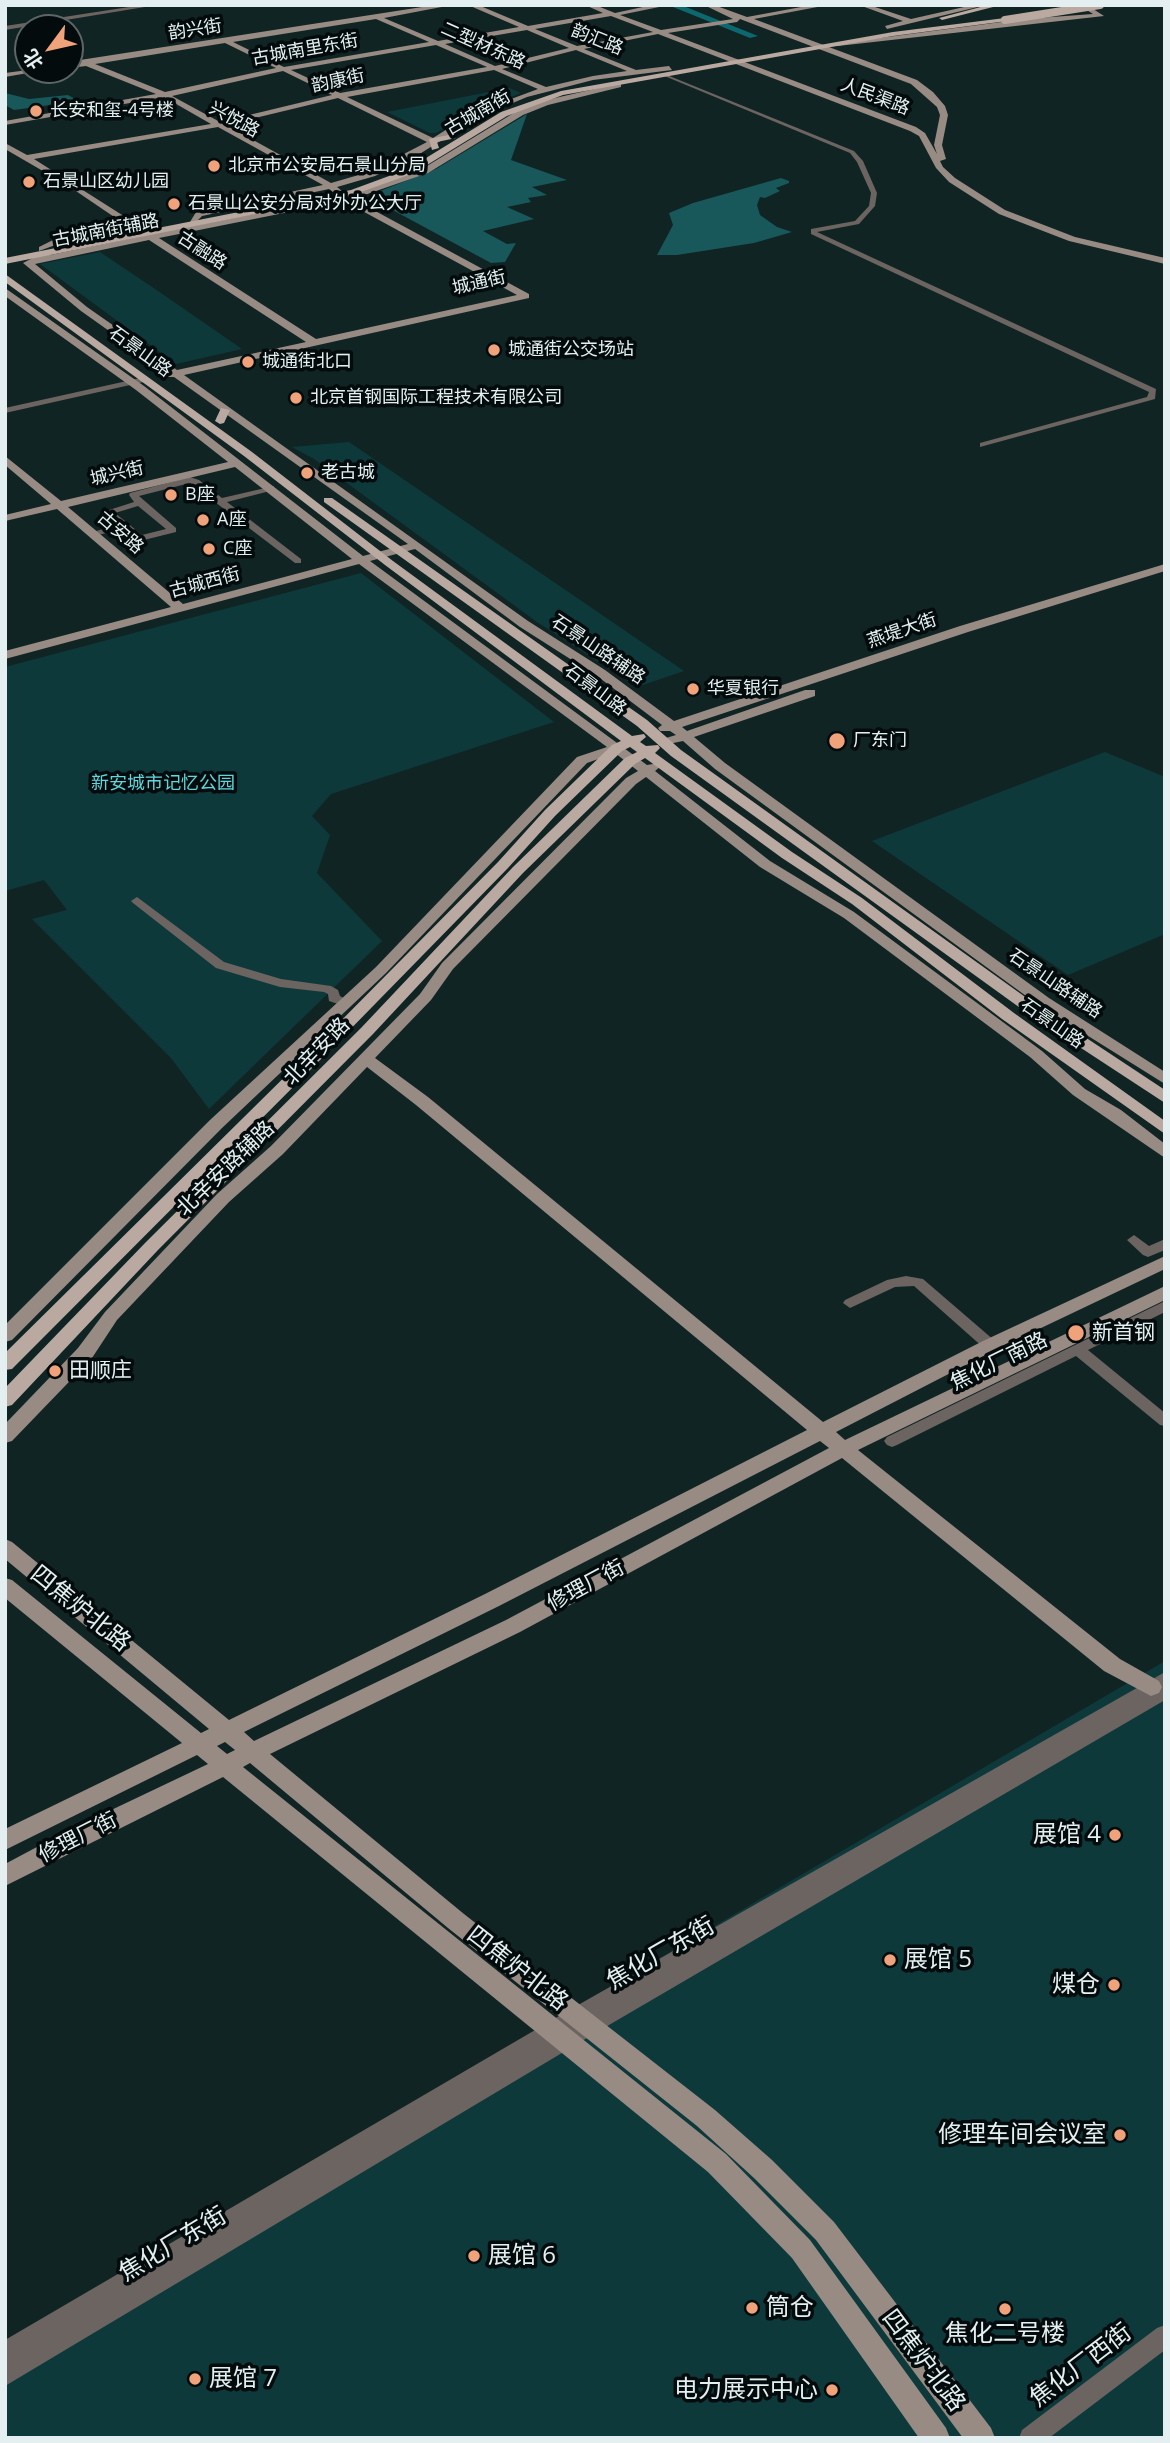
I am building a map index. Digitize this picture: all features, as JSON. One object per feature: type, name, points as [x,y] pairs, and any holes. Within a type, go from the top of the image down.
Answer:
[{"type":"main road","points":[[889,33],[981,7],[998,5]]},
{"type":"main road","points":[[889,33],[1005,20],[1100,5]]},
{"type":"main road","name":"古城南街","points":[[667,71],[727,58],[889,33]]},
{"type":"main road","name":"古城南街","points":[[146,234],[192,220],[336,194],[390,173],[433,144],[544,90],[822,47],[841,41]]},
{"type":"main road","points":[[5,256],[44,252]]},
{"type":"main road","points":[[5,262],[44,252]]},
{"type":"main road","name":"石景山路","points":[[5,262],[377,554],[505,647],[623,744]]},
{"type":"main road","name":"石景山路","points":[[5,277],[153,377],[223,416],[403,546],[664,743],[1018,999],[1165,1098]]},
{"type":"main road","name":"北辛安路","points":[[5,1364],[413,957],[550,813],[623,744],[652,732]]},
{"type":"main road","name":"北辛安路","points":[[5,1400],[152,1246],[285,1116],[471,918],[637,756],[664,743]]},
{"type":"main road","name":"石景山路","points":[[637,756],[660,762],[787,855],[857,901],[1165,1129]]},
{"type":"street","points":[[5,28],[155,5]]},
{"type":"street","name":"韵兴街","points":[[378,16],[438,5]]},
{"type":"street","name":"韵兴街","points":[[84,62],[449,5]]},
{"type":"street","name":"韵汇路","points":[[471,5],[633,71]]},
{"type":"street","points":[[588,5],[656,33]]},
{"type":"street","name":"人民渠路","points":[[707,5],[893,72],[930,94],[941,106],[944,115],[938,145],[942,160],[951,174],[979,195],[1016,215],[1067,234],[1165,259]]},
{"type":"street","points":[[750,18],[825,5]]},
{"type":"street","points":[[862,5],[914,21]]},
{"type":"street","points":[[869,5],[914,21]]},
{"type":"street","points":[[841,41],[1002,23],[1101,16],[1082,5]]},
{"type":"street","name":"古城南里东街","points":[[5,123],[162,96],[283,69],[662,6]]},
{"type":"street","points":[[841,41],[914,21],[981,7]]},
{"type":"street","points":[[726,12],[750,18],[763,26]]},
{"type":"street","name":"韵康街","points":[[27,158],[216,125],[338,96],[497,68],[576,48],[728,22],[737,20],[735,15]]},
{"type":"street","name":"二型材东路","points":[[378,16],[544,90]]},
{"type":"street","name":"人民渠路","points":[[656,33],[737,61],[913,129],[925,138],[940,168],[952,180],[1002,212],[1072,239],[1165,259]]},
{"type":"street","points":[[224,40],[433,144],[495,106],[544,90],[633,71],[667,71],[852,152],[860,161],[874,193],[872,206],[857,223],[813,230],[813,233],[1153,391],[1151,399],[983,445]]},
{"type":"street","name":"兴悦路","points":[[84,65],[162,96],[516,295]]},
{"type":"street","name":"古城南街辅路","points":[[27,263],[146,234],[336,194],[425,171],[503,122],[545,103],[601,88],[661,77],[667,71]]},
{"type":"street","name":"古融路","points":[[5,145],[314,342]]},
{"type":"street","name":"古城南街辅路","points":[[44,252],[56,242],[122,230],[146,234]]},
{"type":"street","points":[[27,263],[44,252]]},
{"type":"street","name":"石景山路辅路","points":[[27,263],[84,309],[172,372],[223,416],[341,490],[403,546],[565,648],[686,736],[720,766],[1043,1001],[1165,1079]]},
{"type":"street","points":[[55,284],[68,309]]},
{"type":"street","points":[[5,291],[271,488],[412,600],[525,680],[623,744],[637,756],[644,772],[765,864],[849,915],[1036,1054],[1079,1092],[1165,1153]]},
{"type":"street","name":"城通街","points":[[153,377],[516,295]]},
{"type":"street","points":[[5,411],[153,377]]},
{"type":"street","points":[[248,454],[271,488]]},
{"type":"street","name":"古安路","points":[[5,459],[177,606]]},
{"type":"street","name":"城兴街","points":[[5,519],[237,463]]},
{"type":"street","points":[[139,503],[108,512],[140,538],[173,530],[139,503],[135,494],[190,480],[298,561]]},
{"type":"street","points":[[220,501],[271,488]]},
{"type":"street","points":[[94,533],[124,526]]},
{"type":"street","name":"古城西街","points":[[5,649],[403,546]]},
{"type":"street","name":"燕堤大街","points":[[652,732],[964,629],[1165,567]]},
{"type":"street","name":"燕堤大街","points":[[664,743],[977,637],[1165,577]]},
{"type":"street","name":"古城西街","points":[[5,655],[177,606]]},
{"type":"street","points":[[505,647],[525,680]]},
{"type":"street","name":"北辛安路辅路","points":[[5,1336],[216,1124],[381,970],[582,760],[623,744]]},
{"type":"street","name":"北辛安路辅路","points":[[5,1436],[72,1367],[111,1317],[223,1198],[277,1150],[426,997],[447,966],[631,781],[660,762]]},
{"type":"street","points":[[471,918],[517,894]]},
{"type":"street","points":[[137,901],[220,965],[280,983],[327,989],[334,993],[333,998],[345,1002]]},
{"type":"street","points":[[857,901],[885,942]]},
{"type":"street","points":[[381,970],[413,957]]},
{"type":"street","points":[[1064,1056],[1093,1094],[1124,1122]]},
{"type":"street","points":[[365,1058],[462,1134],[843,1449],[1112,1665],[1161,1690]]},
{"type":"street","points":[[152,1246],[223,1198]]},
{"type":"street","points":[[120,1223],[137,1231]]},
{"type":"street","points":[[1134,1240],[1148,1252],[1165,1244]]},
{"type":"street","name":"修理厂街","points":[[5,1840],[225,1729],[492,1600],[990,1345],[1165,1262]]},
{"type":"street","points":[[33,1308],[97,1272]]},
{"type":"street","points":[[850,1303],[892,1283],[918,1282],[990,1345]]},
{"type":"street","name":"修理厂街","points":[[5,1876],[73,1839],[513,1626],[843,1449],[1165,1292]]},
{"type":"street","name":"焦化厂南路","points":[[892,1441],[1165,1306]]},
{"type":"street","points":[[1077,1349],[1165,1421]]},
{"type":"street","name":"四焦炉北路","points":[[5,1547],[456,1922],[706,2118],[763,2169],[825,2231],[981,2438]]},
{"type":"street","name":"四焦炉北路","points":[[5,1586],[716,2162],[801,2249],[936,2438]]},
{"type":"street","name":"焦化厂东街","points":[[5,2352],[1161,1690]]},
{"type":"street","name":"焦化厂东街","points":[[5,2375],[559,2035]]},
{"type":"street","name":"焦化厂西街","points":[[1030,2438],[1165,2336]]},
{"type":"green space","points":[[509,88],[521,93],[468,115],[436,133],[430,133],[387,112]]},
{"type":"green space","points":[[100,252],[242,349],[176,364],[40,264]]},
{"type":"green space","points":[[349,442],[684,671],[637,687],[537,622],[314,459],[292,447]]},
{"type":"green space","name":"新安城市记忆公园","points":[[361,573],[554,722],[331,794],[312,816],[330,835],[317,873],[382,941],[209,1109],[171,1058],[32,919],[67,910],[44,880],[5,891],[5,667]]},
{"type":"green space","points":[[1105,752],[1165,777],[1165,934],[1068,975],[872,841]]},
{"type":"green space","points":[[1165,1661],[1165,2438],[5,2438],[5,2343]]},
{"type":"shaded area","points":[[5,93],[29,99],[68,95],[79,101],[14,110],[5,105]]},
{"type":"shaded area","points":[[527,114],[511,160],[567,180],[532,187],[547,195],[528,198],[531,202],[507,207],[534,219],[483,231],[507,244],[516,243],[505,262],[491,263],[374,200],[380,191],[436,169]]},
{"type":"shaded area","points":[[781,178],[789,183],[776,188],[780,191],[765,198],[760,197],[757,205],[760,215],[777,227],[792,232],[754,243],[677,255],[657,255],[673,225],[669,213],[693,203]]},
{"type":"waterway","points":[[672,5],[753,36]]},
{"type":"place","name":"长安和玺-4号楼","points":[[36,111]]},
{"type":"place","name":"北京市公安局石景山分局","points":[[214,166]]},
{"type":"place","name":"石景山区幼儿园","points":[[29,182]]},
{"type":"place","name":"石景山公安分局对外办公大厅","points":[[174,204]]},
{"type":"place","name":"城通街公交场站","points":[[494,350]]},
{"type":"place","name":"城通街北口","points":[[248,362]]},
{"type":"place","name":"北京首钢国际工程技术有限公司","points":[[296,398]]},
{"type":"place","name":"老古城","points":[[307,473]]},
{"type":"place","name":"B座","points":[[171,495]]},
{"type":"place","name":"A座","points":[[203,520]]},
{"type":"place","name":"C座","points":[[209,549]]},
{"type":"place","name":"华夏银行","points":[[693,689]]},
{"type":"place","name":"厂东门","points":[[837,741]]},
{"type":"place","name":"新首钢","points":[[1076,1333]]},
{"type":"place","name":"田顺庄","points":[[55,1371]]},
{"type":"place","name":"展馆 4","points":[[1115,1835]]},
{"type":"place","name":"展馆 5","points":[[890,1960]]},
{"type":"place","name":"煤仓","points":[[1114,1985]]},
{"type":"place","name":"修理车间会议室","points":[[1120,2135]]},
{"type":"place","name":"展馆 6","points":[[474,2256]]},
{"type":"place","name":"筒仓","points":[[752,2308]]},
{"type":"place","name":"焦化二号楼","points":[[1005,2309]]},
{"type":"place","name":"展馆 7","points":[[195,2379]]},
{"type":"place","name":"电力展示中心","points":[[832,2390]]}]
